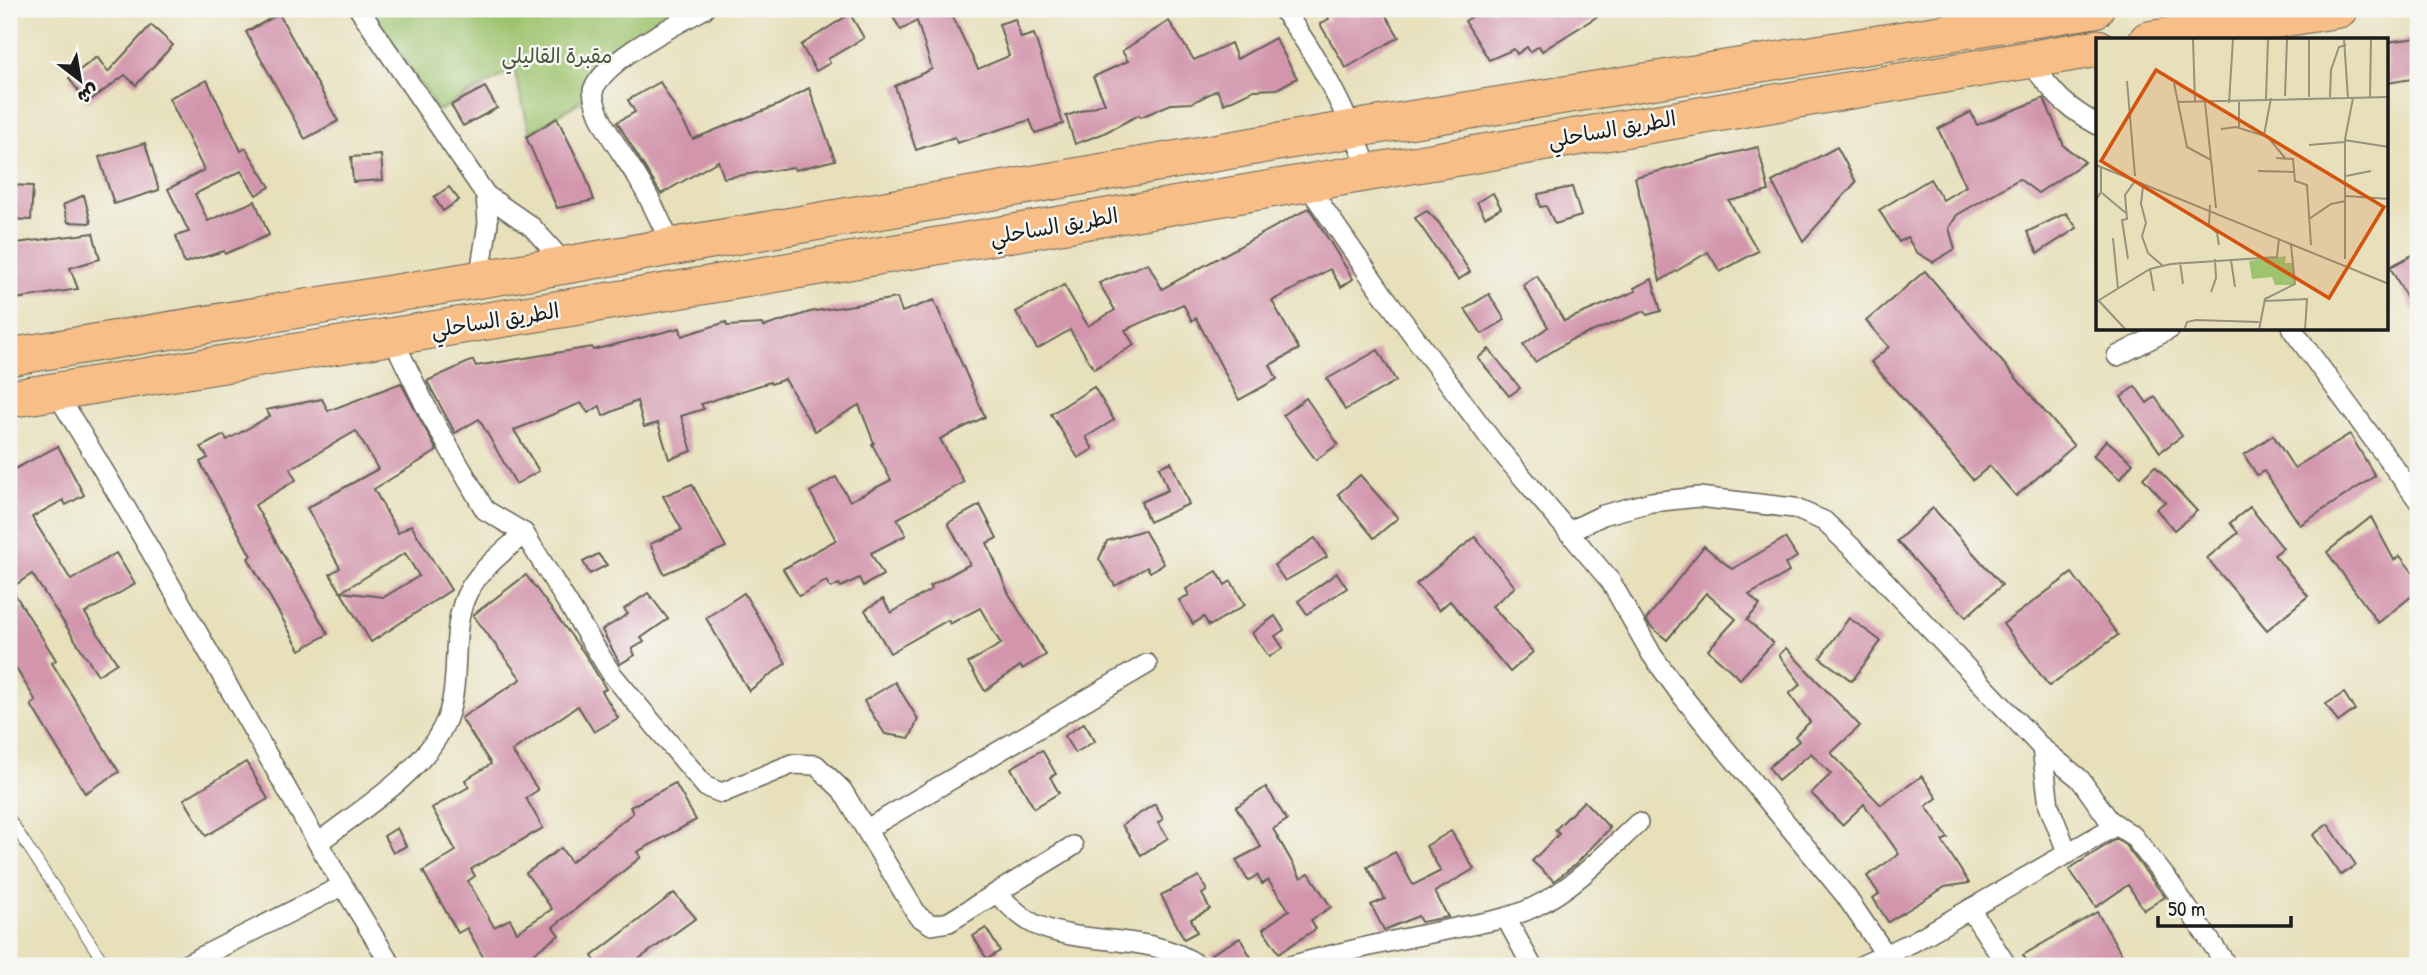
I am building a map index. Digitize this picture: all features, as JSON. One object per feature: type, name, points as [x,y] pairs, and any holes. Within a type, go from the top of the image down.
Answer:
[{"type":"highway","points":[[2160,38],[2339,9]]},
{"type":"highway","name":"الطريق الساحلي","points":[[9,357],[480,280],[1984,17],[2077,10]]},
{"type":"highway","name":"الطريق الساحلي","points":[[9,398],[392,337],[2029,61],[2096,53]]},
{"type":"street","points":[[359,9],[486,195],[532,228],[566,265]]},
{"type":"street","points":[[672,246],[640,182],[611,135],[595,103],[593,90],[600,79],[635,49],[705,9]]},
{"type":"street","points":[[1282,9],[1318,60],[1353,129],[1369,171]]},
{"type":"street","points":[[2029,61],[2053,95],[2096,124]]},
{"type":"street","points":[[1306,183],[1426,354],[1492,441],[1611,582],[1652,655],[1679,692],[1845,895],[1886,955]]},
{"type":"street","points":[[480,280],[488,223],[486,195]]},
{"type":"street","points":[[2117,356],[2166,331]]},
{"type":"street","points":[[2293,331],[2418,500]]},
{"type":"street","points":[[392,337],[429,413],[485,510],[524,533],[611,673],[706,787],[722,793],[792,764],[816,765],[842,790],[924,922],[940,926],[1073,846]]},
{"type":"street","points":[[55,391],[193,622],[342,886],[392,966]]},
{"type":"street","points":[[1569,532],[1603,515],[1674,498],[1745,501],[1809,513],[1841,535],[2042,747],[2080,779],[2115,826],[2126,831],[2140,846],[2224,961]]},
{"type":"street","points":[[318,843],[429,750],[444,726],[453,693],[459,619],[467,594],[482,573],[524,533]]},
{"type":"street","points":[[867,829],[1147,664]]},
{"type":"street","points":[[2042,747],[2049,806],[2068,854]]},
{"type":"street","points":[[1290,966],[1351,950],[1506,918],[1556,895],[1638,823]]},
{"type":"street","points":[[1861,966],[1970,909],[2115,826]]},
{"type":"street","points":[[183,966],[342,886]]},
{"type":"street","points":[[997,894],[1023,917],[1041,927],[1163,947],[1183,955],[1199,966]]},
{"type":"street","points":[[1970,909],[2007,966]]},
{"type":"street","points":[[1506,918],[1532,966]]},
{"type":"lane","points":[[9,818],[106,966]]},
{"type":"green space","name":"مقبرة القاليلي","points":[[371,9],[698,9],[599,73],[582,100],[530,133],[514,69],[438,111]]},
{"type":"building","points":[[888,9],[937,9],[933,11],[936,16],[949,9],[978,69],[1009,56],[999,24],[1015,19],[1021,38],[1034,34],[1063,124],[1035,133],[1030,120],[957,143],[955,137],[916,150],[895,86],[932,69],[917,21],[901,30]]},
{"type":"building","points":[[1323,9],[1382,9],[1399,37],[1346,68],[1320,24],[1329,19]]},
{"type":"building","points":[[1468,9],[1609,9],[1542,51],[1539,46],[1530,52],[1527,47],[1517,54],[1514,49],[1489,60],[1465,21],[1473,16]]},
{"type":"building","points":[[279,14],[338,121],[305,139],[246,32]]},
{"type":"building","points":[[850,14],[864,38],[828,59],[830,63],[816,71],[801,45]]},
{"type":"building","points":[[1169,21],[1194,60],[1231,43],[1237,59],[1275,38],[1297,78],[1277,89],[1254,90],[1224,104],[1217,90],[1192,103],[1171,104],[1141,117],[1139,115],[1075,144],[1066,116],[1105,103],[1093,77],[1128,61],[1122,51]]},
{"type":"building","points":[[151,25],[173,45],[136,85],[125,75],[87,103],[69,78],[97,57],[108,72]]},
{"type":"building","points":[[2418,38],[2418,78],[2388,83],[2388,42]]},
{"type":"building","points":[[207,80],[241,151],[246,148],[270,187],[256,195],[241,171],[195,194],[208,221],[255,201],[269,235],[225,254],[224,251],[184,263],[176,236],[189,232],[168,189],[204,170],[169,98]]},
{"type":"building","points":[[660,82],[693,139],[778,105],[809,88],[835,160],[795,170],[794,167],[724,178],[718,161],[661,194],[617,122],[635,112],[628,100]]},
{"type":"building","points":[[485,87],[497,108],[463,126],[451,105]]},
{"type":"building","points":[[2044,98],[2064,146],[2085,162],[2038,193],[2019,179],[1957,215],[1949,228],[1955,249],[1933,262],[1916,252],[1907,237],[1899,242],[1879,210],[1930,179],[1943,200],[1966,186],[1938,129],[1971,112],[1977,125]]},
{"type":"building","points":[[557,118],[585,174],[594,200],[557,208],[526,137]]},
{"type":"building","points":[[145,143],[159,190],[114,204],[99,157]]},
{"type":"building","points":[[1758,147],[1769,191],[1729,201],[1758,251],[1720,272],[1708,252],[1660,281],[1635,177]]},
{"type":"building","points":[[1837,147],[1856,182],[1803,241],[1772,182]]},
{"type":"building","points":[[381,155],[383,180],[353,182],[351,157]]},
{"type":"building","points":[[9,185],[33,186],[31,220],[9,219]]},
{"type":"building","points":[[449,187],[459,200],[443,211],[434,197]]},
{"type":"building","points":[[1572,187],[1581,216],[1555,224],[1546,206],[1540,207],[1538,194]]},
{"type":"building","points":[[1493,193],[1501,208],[1485,217],[1477,202]]},
{"type":"building","points":[[84,195],[91,223],[68,222],[63,205]]},
{"type":"building","points":[[1309,208],[1353,279],[1341,287],[1330,269],[1272,301],[1299,349],[1270,365],[1277,379],[1239,400],[1196,318],[1192,321],[1183,304],[1125,330],[1134,345],[1094,369],[1070,330],[1037,349],[1016,312],[1064,285],[1088,326],[1115,310],[1099,283],[1148,263],[1162,289]]},
{"type":"building","points":[[1427,211],[1439,223],[1470,272],[1458,280],[1415,218]]},
{"type":"building","points":[[2066,213],[2077,228],[2038,253],[2027,232]]},
{"type":"building","points":[[93,233],[100,259],[70,268],[78,289],[9,300],[9,244]]},
{"type":"building","points":[[2418,252],[2418,319],[2390,267]]},
{"type":"building","points":[[1925,271],[2074,446],[2016,496],[1990,466],[1973,480],[1871,362],[1889,347],[1866,321]]},
{"type":"building","points":[[1537,276],[1564,321],[1636,291],[1634,288],[1652,279],[1661,311],[1647,315],[1645,311],[1571,340],[1535,362],[1523,345],[1548,327],[1523,285]]},
{"type":"building","points":[[1489,294],[1505,320],[1482,334],[1465,309]]},
{"type":"building","points":[[897,298],[902,312],[934,300],[985,417],[940,439],[964,482],[897,519],[906,535],[871,553],[883,575],[863,586],[859,578],[841,587],[839,584],[831,588],[826,581],[799,596],[783,569],[836,540],[810,492],[836,477],[850,501],[891,480],[872,444],[874,443],[859,405],[815,431],[785,379],[771,384],[770,382],[701,404],[704,409],[681,416],[692,451],[669,459],[658,423],[644,427],[637,401],[603,416],[600,406],[588,413],[581,403],[514,430],[539,471],[516,484],[479,419],[455,433],[427,381],[473,360],[476,366],[592,347],[593,350],[680,328],[682,336],[726,322],[727,326],[762,324],[763,327],[810,312]]},
{"type":"building","points":[[1489,349],[1520,388],[1509,396],[1478,358]]},
{"type":"building","points":[[1378,350],[1396,381],[1345,410],[1327,379]]},
{"type":"building","points":[[401,383],[437,451],[374,489],[398,533],[411,525],[451,590],[371,642],[330,574],[340,568],[307,508],[378,469],[356,431],[290,469],[296,480],[255,505],[328,634],[300,650],[248,558],[251,556],[200,462],[208,458],[201,447],[224,435],[227,440],[270,416],[266,410],[322,399],[328,411]],"holes":[[[405,553],[419,576],[384,597],[341,592]]]},
{"type":"building","points":[[2135,386],[2147,403],[2155,397],[2182,436],[2160,452],[2121,397]]},
{"type":"building","points":[[1094,387],[1114,420],[1086,437],[1093,449],[1078,458],[1051,414]]},
{"type":"building","points":[[1306,398],[1338,444],[1316,460],[1283,415]]},
{"type":"building","points":[[2350,434],[2375,476],[2300,525],[2264,471],[2257,475],[2244,455],[2273,435],[2294,468]]},
{"type":"building","points":[[2106,440],[2133,463],[2120,479],[2093,456]]},
{"type":"building","points":[[58,446],[84,495],[66,505],[63,500],[32,517],[71,580],[116,553],[135,584],[85,613],[117,663],[98,675],[32,574],[11,588],[56,660],[52,663],[119,772],[85,793],[31,705],[36,701],[9,657],[9,472]]},
{"type":"building","points":[[1171,462],[1189,504],[1149,522],[1141,502],[1168,490],[1159,467]]},
{"type":"building","points":[[2155,466],[2197,511],[2174,530],[2156,509],[2165,502],[2143,478]]},
{"type":"building","points":[[1360,475],[1398,518],[1374,538],[1338,494]]},
{"type":"building","points":[[692,484],[726,547],[664,574],[650,544],[682,530],[663,496]]},
{"type":"building","points":[[980,505],[997,538],[987,543],[1009,594],[1046,655],[1022,669],[1020,666],[985,691],[968,663],[1001,644],[980,608],[950,624],[948,620],[890,653],[865,610],[883,599],[891,613],[932,589],[930,586],[970,564],[948,523]]},
{"type":"building","points":[[2250,507],[2283,548],[2274,555],[2308,596],[2267,630],[2207,558],[2238,533],[2230,523]]},
{"type":"building","points":[[1933,508],[2002,585],[1966,617],[1897,541]]},
{"type":"building","points":[[2371,517],[2394,560],[2400,556],[2418,579],[2418,591],[2378,623],[2327,552]]},
{"type":"building","points":[[1144,530],[1164,564],[1150,572],[1147,567],[1115,586],[1099,559],[1107,541]]},
{"type":"building","points":[[1475,537],[1515,587],[1492,606],[1533,652],[1510,672],[1450,601],[1439,610],[1416,584]]},
{"type":"building","points":[[1315,538],[1327,557],[1285,581],[1274,565]]},
{"type":"building","points":[[1785,538],[1797,557],[1785,564],[1789,572],[1749,595],[1760,605],[1747,620],[1773,643],[1740,679],[1708,650],[1736,619],[1706,593],[1667,640],[1646,620],[1704,546],[1732,569]]},
{"type":"building","points":[[598,554],[607,565],[590,574],[583,562]]},
{"type":"building","points":[[1217,571],[1225,585],[1231,581],[1245,605],[1209,626],[1204,617],[1193,624],[1179,600],[1189,595],[1186,589]]},
{"type":"building","points":[[1337,573],[1347,588],[1307,614],[1298,601]]},
{"type":"building","points":[[2072,573],[2118,635],[2049,686],[2003,624]]},
{"type":"building","points":[[526,575],[584,653],[606,689],[602,691],[618,718],[594,732],[578,706],[512,751],[538,790],[526,798],[543,828],[471,869],[475,876],[468,881],[494,927],[510,919],[517,932],[552,909],[526,873],[561,848],[571,862],[633,813],[630,807],[675,783],[696,820],[637,852],[641,857],[553,927],[559,935],[530,956],[511,966],[488,966],[467,928],[458,933],[423,871],[456,851],[432,808],[469,787],[465,780],[491,764],[461,718],[521,679],[473,615]]},
{"type":"building","points":[[648,593],[668,619],[641,638],[644,642],[632,649],[635,655],[620,664],[602,630],[628,614],[624,609]]},
{"type":"building","points":[[744,593],[786,663],[749,691],[706,618]]},
{"type":"building","points":[[1275,616],[1284,630],[1275,636],[1283,648],[1269,657],[1252,633]]},
{"type":"building","points":[[1849,618],[1881,641],[1852,681],[1820,658]]},
{"type":"building","points":[[1786,648],[1860,726],[1831,753],[1881,805],[1922,776],[1937,798],[1926,806],[1948,838],[1942,841],[1969,883],[1945,887],[1888,922],[1873,898],[1879,894],[1867,876],[1899,854],[1864,804],[1842,825],[1811,793],[1831,774],[1811,753],[1778,781],[1769,767],[1799,741],[1795,736],[1810,722],[1789,694],[1801,684],[1779,655]]},
{"type":"building","points":[[895,682],[918,719],[910,738],[885,734],[864,701]]},
{"type":"building","points":[[2344,693],[2355,710],[2338,722],[2326,704]]},
{"type":"building","points":[[1084,723],[1095,741],[1075,753],[1064,736]]},
{"type":"building","points":[[1042,750],[1056,774],[1050,777],[1059,793],[1034,808],[1011,768]]},
{"type":"building","points":[[246,762],[268,799],[206,836],[184,799]]},
{"type":"building","points":[[1266,787],[1287,820],[1273,829],[1301,878],[1309,873],[1331,907],[1311,920],[1316,929],[1279,953],[1263,929],[1289,910],[1268,880],[1262,884],[1257,875],[1248,881],[1236,860],[1261,847],[1236,807]]},
{"type":"building","points":[[1584,801],[1610,828],[1576,864],[1554,881],[1532,861],[1559,834],[1555,830]]},
{"type":"building","points":[[1155,804],[1163,819],[1158,823],[1168,838],[1141,855],[1122,825]]},
{"type":"building","points":[[2328,824],[2356,865],[2341,875],[2313,835]]},
{"type":"building","points":[[397,828],[406,846],[393,853],[384,836]]},
{"type":"building","points":[[1451,831],[1474,869],[1435,892],[1448,917],[1421,922],[1418,916],[1384,930],[1371,905],[1385,899],[1367,867],[1395,852],[1413,885],[1441,871],[1426,846]]},
{"type":"building","points":[[2116,839],[2125,845],[2165,897],[2144,910],[2128,885],[2096,907],[2069,869]]},
{"type":"building","points":[[1199,876],[1207,891],[1202,894],[1210,909],[1191,919],[1197,932],[1184,939],[1161,895]]},
{"type":"building","points":[[674,893],[696,918],[629,966],[598,966],[592,956]]},
{"type":"building","points":[[2097,912],[2124,958],[2109,966],[2030,966],[2023,955]]},
{"type":"building","points":[[986,928],[1000,951],[987,959],[973,936]]},
{"type":"building","points":[[1240,938],[1256,966],[1218,966],[1211,954]]}]
